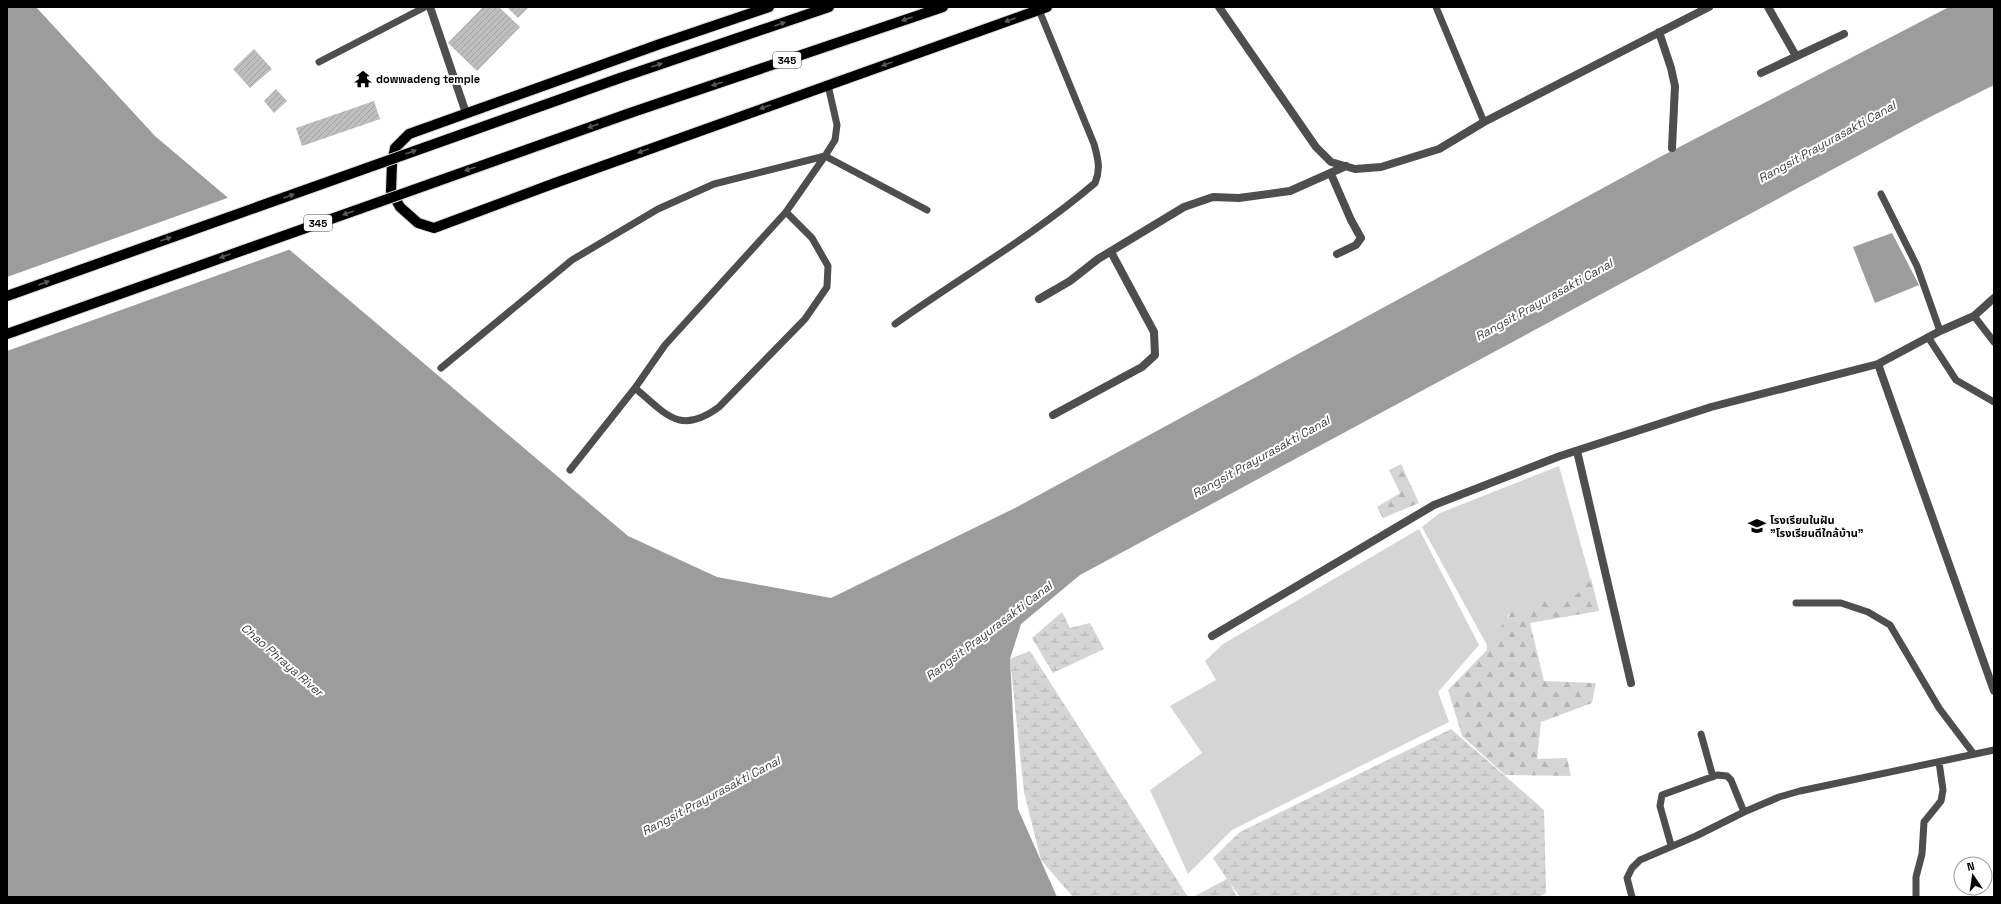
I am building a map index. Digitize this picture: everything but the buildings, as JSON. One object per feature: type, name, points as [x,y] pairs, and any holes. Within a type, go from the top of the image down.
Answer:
[{"type":"main road","points":[[769,7],[409,134],[394,148],[391,191],[400,207],[418,223],[434,228],[562,180],[1043,8]]},
{"type":"main road","points":[[7,296],[620,78],[829,7]]},
{"type":"main road","name":"345","points":[[7,334],[630,113],[943,7]]},
{"type":"street","points":[[430,7],[466,113]]},
{"type":"street","points":[[1219,7],[1316,147],[1331,162],[1355,169],[1381,167],[1439,149],[1484,122],[1709,7]]},
{"type":"street","points":[[1768,7],[1796,56]]},
{"type":"street","points":[[1659,32],[1671,68],[1675,86],[1672,148]]},
{"type":"street","points":[[1761,73],[1844,34]]},
{"type":"street","points":[[1039,299],[1070,281],[1098,258],[1111,252],[1184,207],[1213,197],[1239,198],[1290,191],[1346,166]]},
{"type":"street","points":[[1331,174],[1351,220],[1361,238],[1356,245],[1337,254]]},
{"type":"street","points":[[1053,415],[1142,367],[1155,355],[1154,332],[1111,252]]},
{"type":"street","points":[[1212,636],[1434,505],[1576,451],[1711,407],[1878,364],[1940,331],[1974,316],[1994,298]]},
{"type":"street","points":[[1878,364],[1994,691]]},
{"type":"street","points":[[1576,451],[1631,683]]},
{"type":"lane","points":[[319,62],[425,7]]},
{"type":"lane","points":[[1436,7],[1484,122]]},
{"type":"lane","points":[[895,324],[938,293],[1002,252],[1094,184],[1098,175],[1099,163],[1094,144],[1043,8]]},
{"type":"lane","points":[[570,470],[635,388],[665,344],[786,212],[825,156],[835,140],[837,126],[828,85]]},
{"type":"lane","points":[[441,368],[572,260],[658,209],[721,182],[825,156],[927,210]]},
{"type":"lane","points":[[1881,194],[1917,266],[1940,331]]},
{"type":"lane","points":[[635,388],[670,418],[686,422],[706,417],[719,407],[805,319],[827,287],[828,266],[812,238],[786,212]]},
{"type":"lane","points":[[1974,316],[1994,342]]},
{"type":"lane","points":[[1928,337],[1956,380],[1994,402]]},
{"type":"lane","points":[[1796,603],[1841,603],[1868,612],[1890,625],[1939,708],[1973,753]]},
{"type":"lane","points":[[1701,734],[1713,776]]},
{"type":"lane","points":[[1632,897],[1626,878],[1632,868],[1640,860],[1696,836],[1744,812],[1800,791],[1939,762],[1973,753],[1994,750]]},
{"type":"lane","points":[[1916,897],[1916,877],[1922,854],[1924,822],[1941,801],[1943,790],[1939,762]]},
{"type":"lane","points":[[1672,845],[1660,806],[1662,796],[1713,776],[1726,776],[1731,780],[1744,812]]},
{"type":"green space","points":[[1401,464],[1419,503],[1383,518],[1377,507],[1400,493],[1389,470]]},
{"type":"green space","points":[[1559,466],[1594,592],[1508,615],[1504,643],[1488,647],[1422,527],[1440,513]]},
{"type":"green space","points":[[1419,529],[1479,645],[1438,692],[1449,722],[1232,830],[1188,874],[1150,790],[1202,753],[1170,706],[1216,680],[1205,661],[1223,644]]},
{"type":"green space","points":[[1591,578],[1599,611],[1530,623],[1544,681],[1596,683],[1592,703],[1541,722],[1537,759],[1567,758],[1571,776],[1505,775],[1462,736],[1448,690],[1487,650],[1487,645],[1512,612],[1538,602],[1577,594]]},
{"type":"green space","points":[[1062,612],[1070,628],[1090,623],[1104,649],[1053,673],[1032,638]]},
{"type":"green space","points":[[1030,651],[1188,897],[1073,897],[1041,860],[1024,792],[1010,659]]},
{"type":"green space","points":[[1451,729],[1544,810],[1546,893],[1538,897],[1240,897],[1230,883],[1237,897],[1193,897],[1227,879],[1213,858],[1240,832]]},
{"type":"water","points":[[7,7],[36,7],[155,136],[628,536],[717,577],[831,598],[1015,508],[1660,157],[1949,7],[1994,7],[1994,85],[1928,118],[1080,575],[1021,624],[1010,659],[1018,809],[1057,897],[7,897]]},
{"type":"water","points":[[1892,233],[1919,285],[1875,303],[1853,247]]},
{"type":"pier","points":[[230,197],[291,249],[7,351],[7,277]]},
{"type":"place","name":"dowwadeng temple","points":[[363,79]]},
{"type":"place","name":"โรงเรียนในฝัน \"โรงเรียนดีใกล้บ้าน\"","points":[[1757,526]]},
{"type":"water label","name":"Rangsit Prayurasakti Canal","points":[[1827,142]]},
{"type":"water label","name":"Rangsit Prayurasakti Canal","points":[[1544,300]]},
{"type":"water label","name":"Rangsit Prayurasakti Canal","points":[[1261,457]]},
{"type":"water label","name":"Rangsit Prayurasakti Canal","points":[[989,631]]},
{"type":"water label","name":"Chao Phraya River","points":[[282,660]]},
{"type":"water label","name":"Rangsit Prayurasakti Canal","points":[[711,796]]}]
